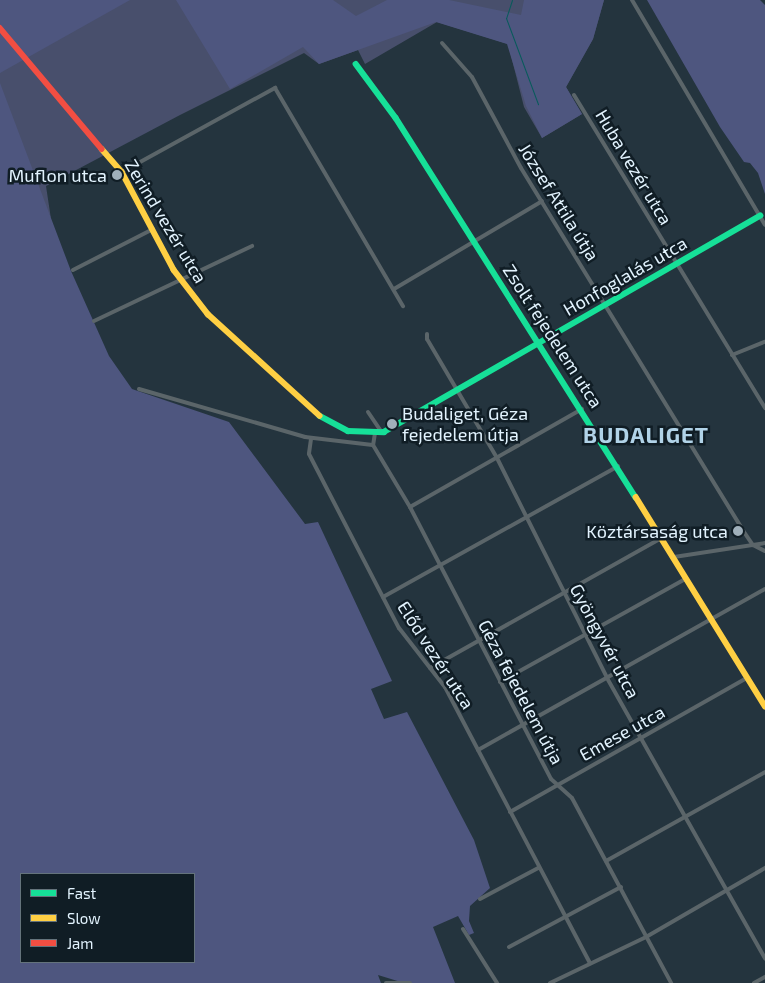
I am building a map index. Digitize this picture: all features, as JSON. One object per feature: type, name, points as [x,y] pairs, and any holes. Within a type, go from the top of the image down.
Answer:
[{"type":"street","points":[[632,0],[765,225]]},
{"type":"street","name":"Zerind vezér utca","points":[[0,28],[122,172],[180,280],[208,314],[320,416],[348,430],[375,433]]},
{"type":"street","name":"József Attila útja","points":[[442,43],[472,77],[542,201],[607,304],[753,545]]},
{"type":"street","name":"Zsolt fejedelem utca","points":[[356,64],[475,241],[663,536],[685,579],[765,706]]},
{"type":"street","points":[[122,172],[275,88],[403,306]]},
{"type":"street","name":"Huba vezér utca","points":[[574,95],[765,408]]},
{"type":"street","points":[[394,288],[542,201]]},
{"type":"street","name":"Honfoglalás utca","points":[[375,433],[382,433],[457,391],[760,216]]},
{"type":"street","points":[[73,270],[153,229]]},
{"type":"street","points":[[94,322],[252,246]]},
{"type":"street","name":"Gyöngyvér utca","points":[[427,334],[426,339],[497,458],[607,678],[765,958]]},
{"type":"street","points":[[732,355],[765,342]]},
{"type":"street","points":[[139,389],[311,439],[373,445],[375,433]]},
{"type":"street","points":[[410,507],[582,409]]},
{"type":"street","points":[[368,412],[382,433]]},
{"type":"street","name":"Előd vezér utca","points":[[311,439],[309,454],[383,597],[413,650],[430,668],[478,750],[538,868],[590,963]]},
{"type":"street","name":"Géza fejedelem útja","points":[[373,445],[410,507],[438,565],[523,725],[557,785],[572,798],[671,983]]},
{"type":"street","points":[[383,597],[618,466]]},
{"type":"street","points":[[430,668],[663,536]]},
{"type":"street","points":[[674,557],[765,543]]},
{"type":"street","points":[[753,545],[765,551]]},
{"type":"street","points":[[500,682],[685,579]]},
{"type":"street","points":[[478,750],[765,589]]},
{"type":"street","name":"Emese utca","points":[[510,812],[747,678]]},
{"type":"street","points":[[606,861],[765,772]]},
{"type":"street","points":[[480,899],[538,868]]},
{"type":"street","points":[[550,983],[646,937],[765,868]]},
{"type":"street","points":[[509,947],[620,887]]},
{"type":"street","points":[[463,929],[497,983]]},
{"type":"street","points":[[754,983],[765,977]]},
{"type":"street","points":[[386,983],[410,983]]},
{"type":"shaded area","points":[[0,0],[130,0],[0,73]]},
{"type":"shaded area","points":[[17,0],[604,0],[593,39],[566,87],[582,114],[542,138],[524,107],[508,44],[437,22],[365,64],[358,50],[319,64],[304,53],[180,115],[46,186],[51,219],[0,100],[0,7]]},
{"type":"shaded area","points":[[176,0],[333,0],[356,16],[387,0],[449,0],[521,15],[524,0],[604,0],[593,39],[566,87],[582,114],[542,138],[526,106],[507,44],[436,22],[319,64],[303,47],[230,89]]},
{"type":"shaded area","points":[[647,0],[760,0],[765,5],[765,194],[758,173],[750,163],[744,162],[720,127]]},
{"type":"shaded area","points":[[0,83],[71,271],[109,356],[132,389],[229,422],[305,524],[318,522],[392,681],[371,689],[384,719],[407,712],[474,840],[490,888],[470,906],[469,921],[474,933],[469,935],[458,916],[433,927],[455,983],[404,983],[378,975],[381,983],[0,983]]},
{"type":"waterway","points":[[512,0],[506,18],[538,104]]},
{"type":"traffic: fast","points":[[356,64],[396,118],[636,497]]},
{"type":"traffic: fast","points":[[320,416],[348,431],[384,432],[760,216]]},
{"type":"traffic: slow","points":[[102,149],[122,172],[174,270],[208,314],[320,416]]},
{"type":"traffic: slow","points":[[636,497],[765,706]]},
{"type":"traffic: jam","points":[[0,28],[102,149]]},
{"type":"place","name":"Muflon utca","points":[[117,175]]},
{"type":"place","name":"Budaliget, Géza fejedelem útja","points":[[392,424]]},
{"type":"place","name":"Köztársaság utca","points":[[738,531]]},
{"type":"district","name":"BUDALIGET","points":[[646,435]]}]
